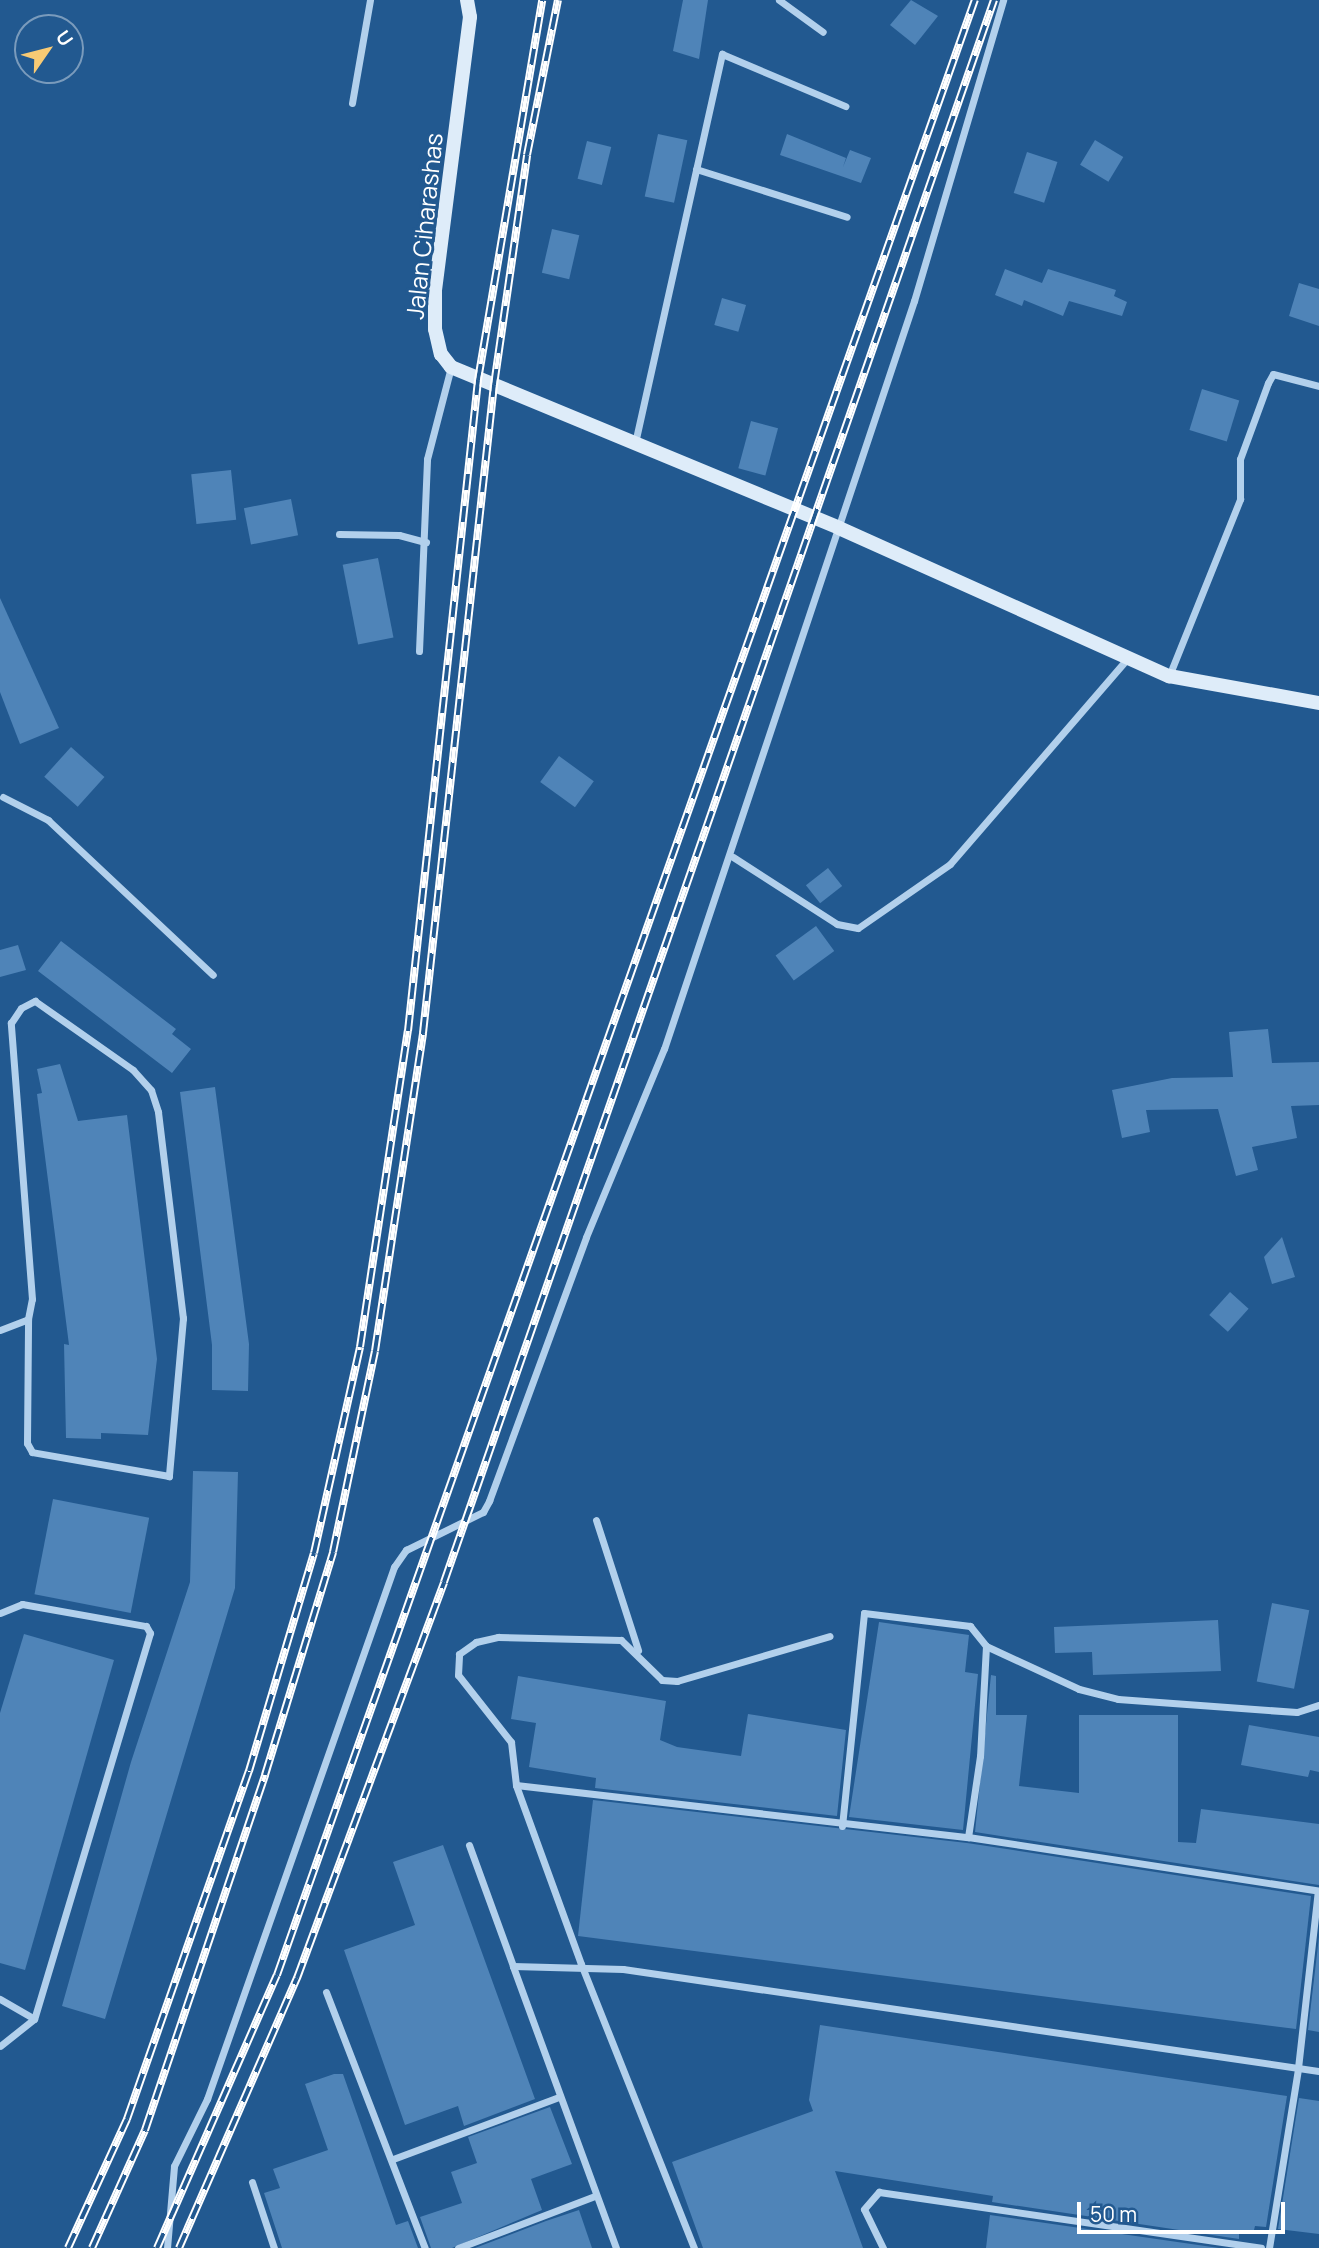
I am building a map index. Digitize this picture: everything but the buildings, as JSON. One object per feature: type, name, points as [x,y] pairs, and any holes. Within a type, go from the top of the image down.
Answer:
[{"type":"street","points":[[352,103],[370,0]]},
{"type":"street","name":"Jalan Ciharashas","points":[[451,367],[441,354],[435,329],[435,289],[470,17],[467,0]]},
{"type":"street","points":[[779,0],[823,32]]},
{"type":"street","points":[[167,2248],[174,2165],[207,2099],[394,1567],[406,1550],[483,1512],[489,1501],[733,857],[914,301],[1003,0]]},
{"type":"street","points":[[635,443],[722,54],[845,106]]},
{"type":"street","points":[[695,169],[847,217]]},
{"type":"street","points":[[419,651],[426,542],[427,459],[451,367],[839,528],[1169,676],[1319,703]]},
{"type":"street","points":[[1169,676],[1240,499],[1240,459],[1268,383],[1273,374],[1319,386]]},
{"type":"street","points":[[339,534],[399,534],[426,542]]},
{"type":"street","points":[[733,857],[837,924],[858,928],[950,864],[1128,658]]},
{"type":"street","points":[[1,795],[48,820],[213,975]]},
{"type":"street","points":[[35,1001],[133,1070],[151,1090],[158,1112],[183,1318],[169,1476],[32,1452],[27,1443],[28,1319],[32,1299],[11,1023],[20,1008],[35,1001]]},
{"type":"street","points":[[0,1330],[28,1319]]},
{"type":"street","points":[[596,1520],[638,1651]]},
{"type":"street","points":[[0,1613],[22,1604],[146,1626],[150,1633],[34,2019],[0,2046]]},
{"type":"street","points":[[842,1826],[864,1613],[970,1626],[986,1646],[1079,1689],[1118,1699],[1297,1712],[1319,1705]]},
{"type":"street","points":[[694,2248],[581,1964],[516,1785],[511,1742],[458,1675],[459,1654],[476,1642],[498,1637],[621,1640],[638,1651],[662,1680],[677,1681],[830,1636]]},
{"type":"street","points":[[968,1837],[980,1756],[986,1646]]},
{"type":"street","points":[[516,1785],[842,1826],[968,1837],[1318,1891],[1298,2068],[1269,2248]]},
{"type":"street","points":[[469,1845],[616,2248]]},
{"type":"street","points":[[513,1966],[581,1964],[1319,2071]]},
{"type":"street","points":[[326,1992],[393,2159],[425,2248]]},
{"type":"street","points":[[0,1999],[34,2019]]},
{"type":"street","points":[[393,2159],[559,2097]]},
{"type":"street","points":[[251,2182],[274,2248]]},
{"type":"street","points":[[883,2248],[864,2209],[879,2192],[1261,2248]]},
{"type":"street","points":[[458,2248],[595,2196]]},
{"type":"railway","points":[[68,2248],[127,2119],[249,1771],[314,1553],[360,1347],[408,1031],[478,380],[542,0]]},
{"type":"railway","points":[[92,2248],[145,2130],[265,1775],[333,1552],[375,1351],[423,1033],[494,385],[527,155],[558,0]]},
{"type":"railway","points":[[157,2248],[277,1975],[975,0]]},
{"type":"railway","points":[[179,2248],[297,1978],[444,1582],[994,0]]}]
